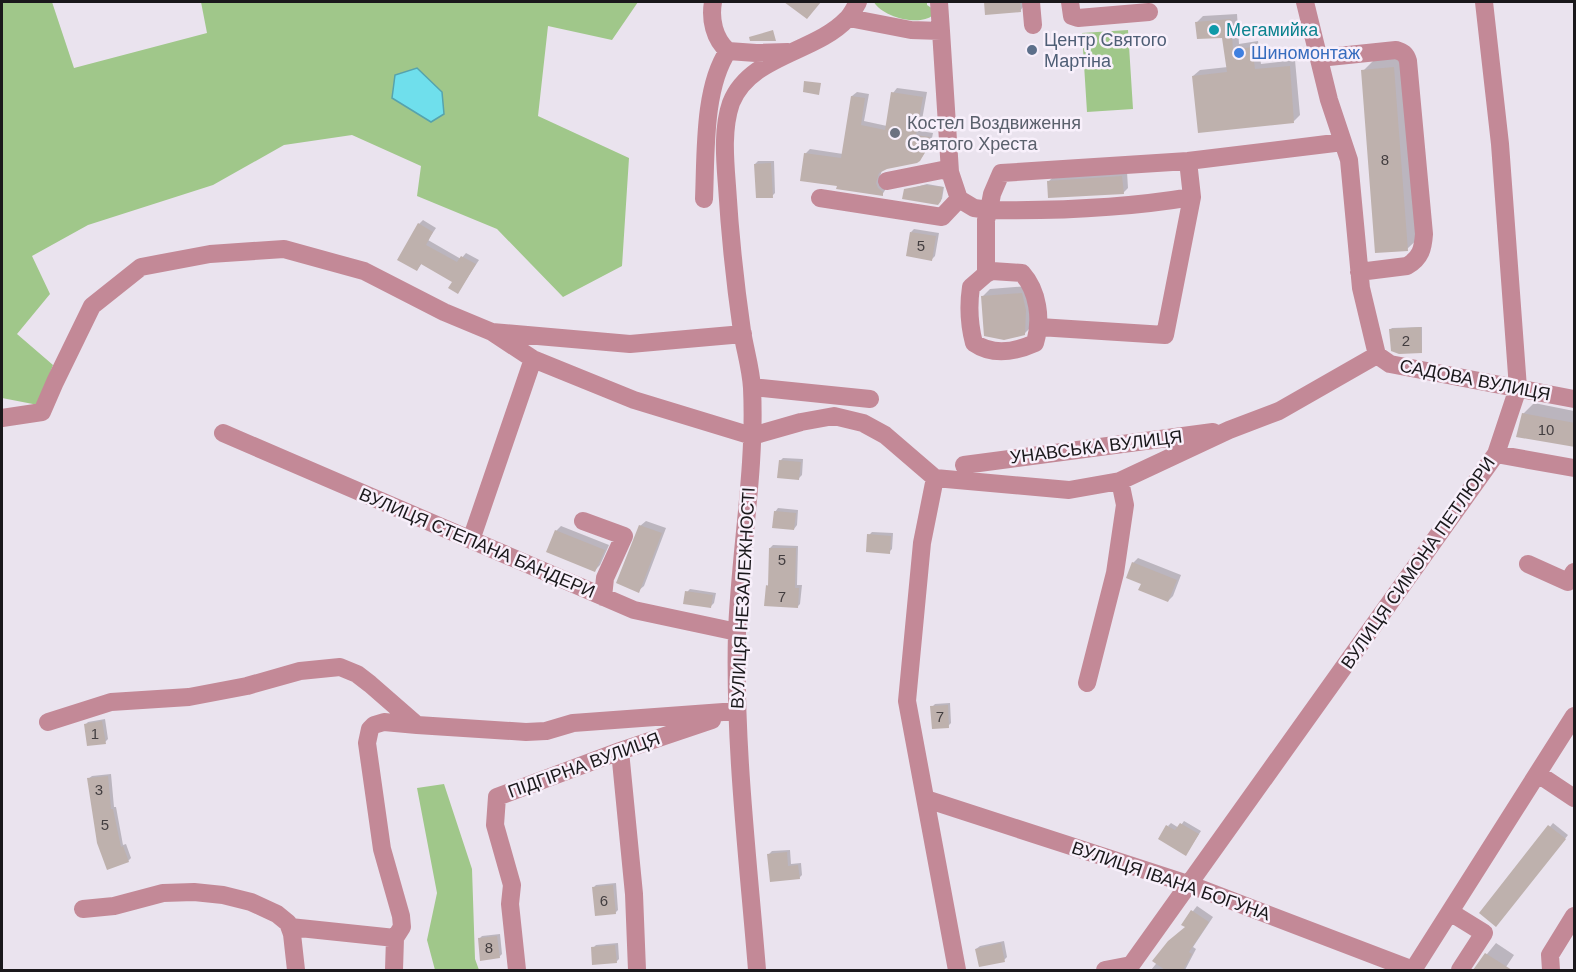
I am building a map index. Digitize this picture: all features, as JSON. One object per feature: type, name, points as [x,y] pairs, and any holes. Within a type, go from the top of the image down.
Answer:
[{"type":"street","points":[[713,2],[712,22],[723,46],[728,51],[756,53],[796,51]]},
{"type":"street","points":[[858,2],[849,18],[902,29],[941,31]]},
{"type":"street","points":[[939,2],[950,172],[958,200],[974,208],[989,210],[1037,210],[1151,204],[1192,197]]},
{"type":"street","points":[[1031,2],[1033,25]]},
{"type":"street","points":[[1070,2],[1072,16],[1078,18],[1149,12]]},
{"type":"street","points":[[1305,2],[1329,100],[1349,160],[1361,288],[1377,355]]},
{"type":"street","name":"ВУЛИЦЯ СИМОНА ПЕТЛЮРИ","points":[[1105,970],[1131,965],[1496,454],[1518,388],[1500,144],[1484,2]]},
{"type":"street","name":"ВУЛИЦЯ НЕЗАЛЕЖНОСТІ","points":[[757,970],[736,711],[737,632],[752,436],[752,387],[743,334],[728,201],[725,148],[727,121],[737,91],[749,78],[766,66],[837,28],[849,18]]},
{"type":"street","points":[[704,199],[706,125],[711,96],[723,57],[728,51]]},
{"type":"street","points":[[1319,58],[1396,51],[1402,51],[1407,55],[1424,234],[1423,248],[1414,262],[1407,266],[1359,272]]},
{"type":"street","points":[[986,274],[987,220],[992,194],[1001,173],[1188,161],[1343,142]]},
{"type":"street","points":[[1039,327],[1165,335],[1192,197],[1188,161]]},
{"type":"street","points":[[887,181],[942,170],[950,172]]},
{"type":"street","points":[[820,198],[942,218],[958,200]]},
{"type":"street","points":[[2,418],[42,412],[92,306],[141,267],[210,254],[284,249],[364,271],[444,312],[492,332],[533,359],[634,400],[752,436],[801,422],[834,416],[863,423],[885,435],[935,478],[922,543],[907,701],[957,970]]},
{"type":"street","points":[[992,271],[1022,273],[1030,283],[1039,327],[1035,343],[1021,349],[1001,352],[984,350],[974,343],[969,317],[971,287],[986,274],[992,271]]},
{"type":"street","points":[[492,332],[630,344],[743,334]]},
{"type":"street","name":"САДОВА ВУЛИЦЯ","points":[[1377,355],[1390,364],[1575,399]]},
{"type":"street","name":"УНАВСЬКА ВУЛИЦЯ","points":[[935,478],[1069,490],[1120,481],[1229,430],[1279,411],[1377,355]]},
{"type":"street","points":[[471,540],[533,359]]},
{"type":"street","points":[[752,387],[870,399]]},
{"type":"street","name":"УНАВСЬКА ВУЛИЦЯ","points":[[964,465],[1229,430]]},
{"type":"street","name":"ВУЛИЦЯ СТЕПАНА БАНДЕРИ","points":[[223,432],[634,610],[737,632]]},
{"type":"street","points":[[1496,454],[1575,468]]},
{"type":"street","name":"УНАВСЬКА ВУЛИЦЯ","points":[[1087,683],[1115,573],[1125,505],[1120,481]]},
{"type":"street","points":[[583,521],[624,536],[605,578],[603,597]]},
{"type":"street","points":[[1528,564],[1568,582],[1575,572]]},
{"type":"street","points":[[48,722],[111,702],[189,697],[247,686],[300,671],[339,667],[357,674],[376,688],[417,725]]},
{"type":"street","points":[[394,970],[395,938],[402,927],[401,916],[382,849],[368,754],[370,729],[378,723],[535,732],[573,723],[736,711]]},
{"type":"street","name":"ПІДГІРНА ВУЛИЦЯ","points":[[517,970],[510,904],[512,885],[495,825],[497,797],[736,711]]},
{"type":"street","points":[[1413,970],[1575,716]]},
{"type":"street","points":[[620,751],[634,894],[637,970]]},
{"type":"street","points":[[1538,774],[1575,798]]},
{"type":"street","name":"ВУЛИЦЯ ІВАНА БОГУНА","points":[[926,800],[1188,884],[1413,970]]},
{"type":"street","points":[[83,909],[114,906],[163,893],[194,892],[223,895],[251,902],[277,914],[290,927],[296,970]]},
{"type":"street","points":[[1450,912],[1484,933],[1460,970]]},
{"type":"street","points":[[1551,970],[1550,955],[1575,916]]},
{"type":"street","points":[[290,927],[395,938]]},
{"type":"green space","points":[[2,2],[52,2],[74,68],[207,33],[201,2],[638,2],[612,40],[548,26],[538,116],[629,158],[622,266],[563,297],[497,229],[417,196],[421,166],[352,135],[284,145],[213,185],[88,225],[32,256],[50,294],[17,334],[53,365],[38,405],[2,398]]},
{"type":"green space","points":[[874,2],[927,2],[927,5],[933,9],[933,15],[927,19],[902,19],[885,12]]},
{"type":"green space","points":[[1128,30],[1133,109],[1087,112],[1082,33]]},
{"type":"green space","points":[[444,784],[472,869],[475,959],[479,970],[435,970],[427,940],[437,893],[417,788]]},
{"type":"water","points":[[417,68],[442,92],[444,114],[431,122],[392,98],[395,75]]},
{"type":"building","points":[[784,2],[821,2],[807,19]]},
{"type":"building","points":[[984,2],[1020,2],[1021,12],[985,15]]},
{"type":"building","points":[[1231,19],[1233,50],[1252,47],[1255,69],[1290,66],[1294,123],[1198,133],[1192,76],[1227,72],[1222,38],[1197,39],[1195,22]]},
{"type":"building","points":[[773,30],[776,41],[750,41],[749,37]]},
{"type":"building","points":[[1394,67],[1408,251],[1375,253],[1361,70]]},
{"type":"building","points":[[804,81],[821,83],[819,95],[803,92]]},
{"type":"building","points":[[891,92],[923,97],[916,135],[930,137],[927,149],[920,161],[879,173],[876,183],[883,192],[883,196],[800,181],[804,153],[841,158],[851,96],[865,98],[861,125],[885,130]]},
{"type":"building","points":[[771,163],[773,198],[756,198],[754,164]]},
{"type":"building","points":[[1122,176],[1124,194],[1048,198],[1047,181]]},
{"type":"building","points":[[925,185],[943,187],[941,201],[938,205],[902,199],[904,189]]},
{"type":"building","points":[[418,223],[433,232],[426,245],[457,262],[461,256],[476,264],[458,294],[448,288],[452,282],[421,264],[417,271],[397,260]]},
{"type":"building","points":[[910,232],[936,236],[932,261],[906,256]]},
{"type":"building","points":[[1022,293],[1026,310],[1025,335],[1004,340],[984,336],[981,296]]},
{"type":"building","points":[[1421,327],[1422,353],[1399,354],[1391,351],[1389,329]]},
{"type":"building","points":[[1522,413],[1575,423],[1575,447],[1516,437]]},
{"type":"building","points":[[779,460],[801,462],[799,480],[777,478]]},
{"type":"building","points":[[774,511],[796,513],[794,530],[772,528]]},
{"type":"building","points":[[639,525],[662,533],[639,593],[616,583]]},
{"type":"building","points":[[555,530],[605,550],[595,572],[546,552]]},
{"type":"building","points":[[867,534],[891,536],[890,554],[866,552]]},
{"type":"building","points":[[769,548],[796,548],[795,588],[799,588],[798,608],[764,606],[766,585],[768,586]]},
{"type":"building","points":[[1132,562],[1177,580],[1168,602],[1138,590],[1141,584],[1126,578]]},
{"type":"building","points":[[685,591],[713,595],[711,608],[683,604]]},
{"type":"building","points":[[948,705],[949,728],[932,729],[930,706]]},
{"type":"building","points":[[102,721],[106,744],[87,746],[84,724]]},
{"type":"building","points":[[108,776],[111,809],[113,809],[121,847],[123,846],[129,862],[107,870],[97,843],[87,778]]},
{"type":"building","points":[[1180,823],[1199,834],[1186,856],[1158,839],[1166,825],[1175,830]]},
{"type":"building","points":[[1548,825],[1566,839],[1496,927],[1479,913]]},
{"type":"building","points":[[787,852],[788,866],[798,865],[800,879],[770,882],[767,854]]},
{"type":"building","points":[[613,885],[616,914],[595,916],[592,887]]},
{"type":"building","points":[[1191,910],[1209,922],[1189,952],[1192,954],[1183,970],[1165,970],[1152,961],[1168,941],[1185,927],[1181,925]]},
{"type":"building","points":[[497,936],[500,958],[480,961],[478,938]]},
{"type":"building","points":[[1001,943],[1005,962],[979,967],[975,949]]},
{"type":"building","points":[[615,945],[617,963],[592,965],[591,947]]},
{"type":"building","points":[[1485,953],[1512,970],[1473,970]]},
{"type":"place","name":"Мегамийка","points":[[1214,30]]},
{"type":"place","name":"Центр Святого Мартіна","points":[[1032,50]]},
{"type":"place","name":"Шиномонтаж","points":[[1239,53]]},
{"type":"place","name":"Костел Воздвиження Святого Хреста","points":[[895,133]]}]
